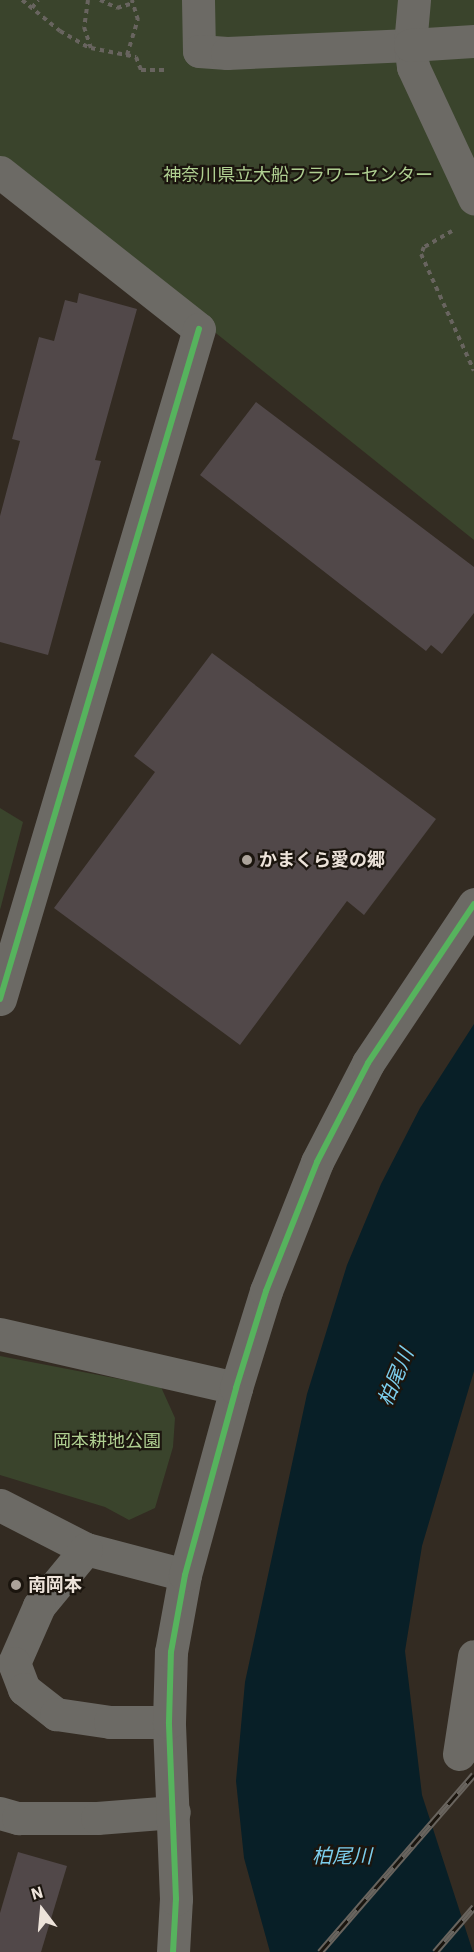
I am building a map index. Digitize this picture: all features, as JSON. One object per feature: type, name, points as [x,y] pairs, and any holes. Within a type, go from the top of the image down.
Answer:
[{"type":"street","points":[[198,0],[199,51],[227,53],[474,41]]},
{"type":"street","points":[[414,0],[410,45],[413,66],[474,198]]},
{"type":"street","points":[[0,172],[199,329],[0,999]]},
{"type":"street","points":[[173,1952],[174,1812],[169,1722],[171,1652],[185,1575],[236,1388],[266,1291],[317,1162],[368,1063],[474,904]]},
{"type":"street","points":[[0,1334],[236,1388]]},
{"type":"street","points":[[0,1505],[86,1549],[185,1575]]},
{"type":"street","points":[[86,1549],[39,1606],[15,1663],[24,1689],[56,1714],[110,1722],[169,1722]]},
{"type":"street","points":[[459,1754],[474,1656]]},
{"type":"street","points":[[6,1823],[174,1812]]},
{"type":"path","points":[[22,0],[60,31],[91,48],[136,57],[141,70],[180,70],[199,51]]},
{"type":"path","points":[[32,8],[38,0]]},
{"type":"path","points":[[88,0],[84,27],[91,48]]},
{"type":"path","points":[[100,0],[117,8],[133,2],[138,20],[127,55]]},
{"type":"path","points":[[454,230],[424,247],[421,254],[474,371]]},
{"type":"green space","name":"神奈川県立大船フラワーセンター","points":[[0,0],[474,0],[474,540],[0,160]]},
{"type":"green space","points":[[0,808],[23,822],[0,910]]},
{"type":"green space","name":"岡本耕地公園","points":[[0,1356],[161,1387],[175,1418],[173,1447],[155,1508],[129,1520],[105,1507],[0,1475]]},
{"type":"water","name":"柏尾川","points":[[474,1024],[474,1371],[422,1546],[405,1651],[422,1795],[473,1952],[270,1952],[244,1858],[236,1781],[245,1682],[307,1394],[347,1265],[381,1184],[420,1108]]},
{"type":"building","points":[[79,293],[137,309],[95,460],[101,461],[48,655],[0,642],[0,516],[20,441],[12,439],[39,337],[54,341],[65,300],[77,303]]},
{"type":"building","points":[[256,402],[474,567],[474,613],[442,654],[431,645],[426,651],[200,475]]},
{"type":"building","name":"かまくら愛の郷","points":[[212,653],[436,819],[364,915],[347,901],[240,1045],[54,908],[155,772],[134,756]]},
{"type":"building","points":[[18,1852],[67,1866],[41,1952],[0,1952],[0,1913]]},
{"type":"railway","points":[[320,1952],[474,1774]]},
{"type":"railway","points":[[435,1952],[474,1907]]},
{"type":"cycle path","points":[[0,999],[199,329]]},
{"type":"cycle path","points":[[173,1952],[176,1899],[169,1722],[171,1652],[185,1575],[236,1388],[266,1291],[317,1162],[368,1063],[474,904]]},
{"type":"place","name":"かまくら愛の郷","points":[[247,860]]},
{"type":"place","name":"南岡本","points":[[16,1585]]}]
